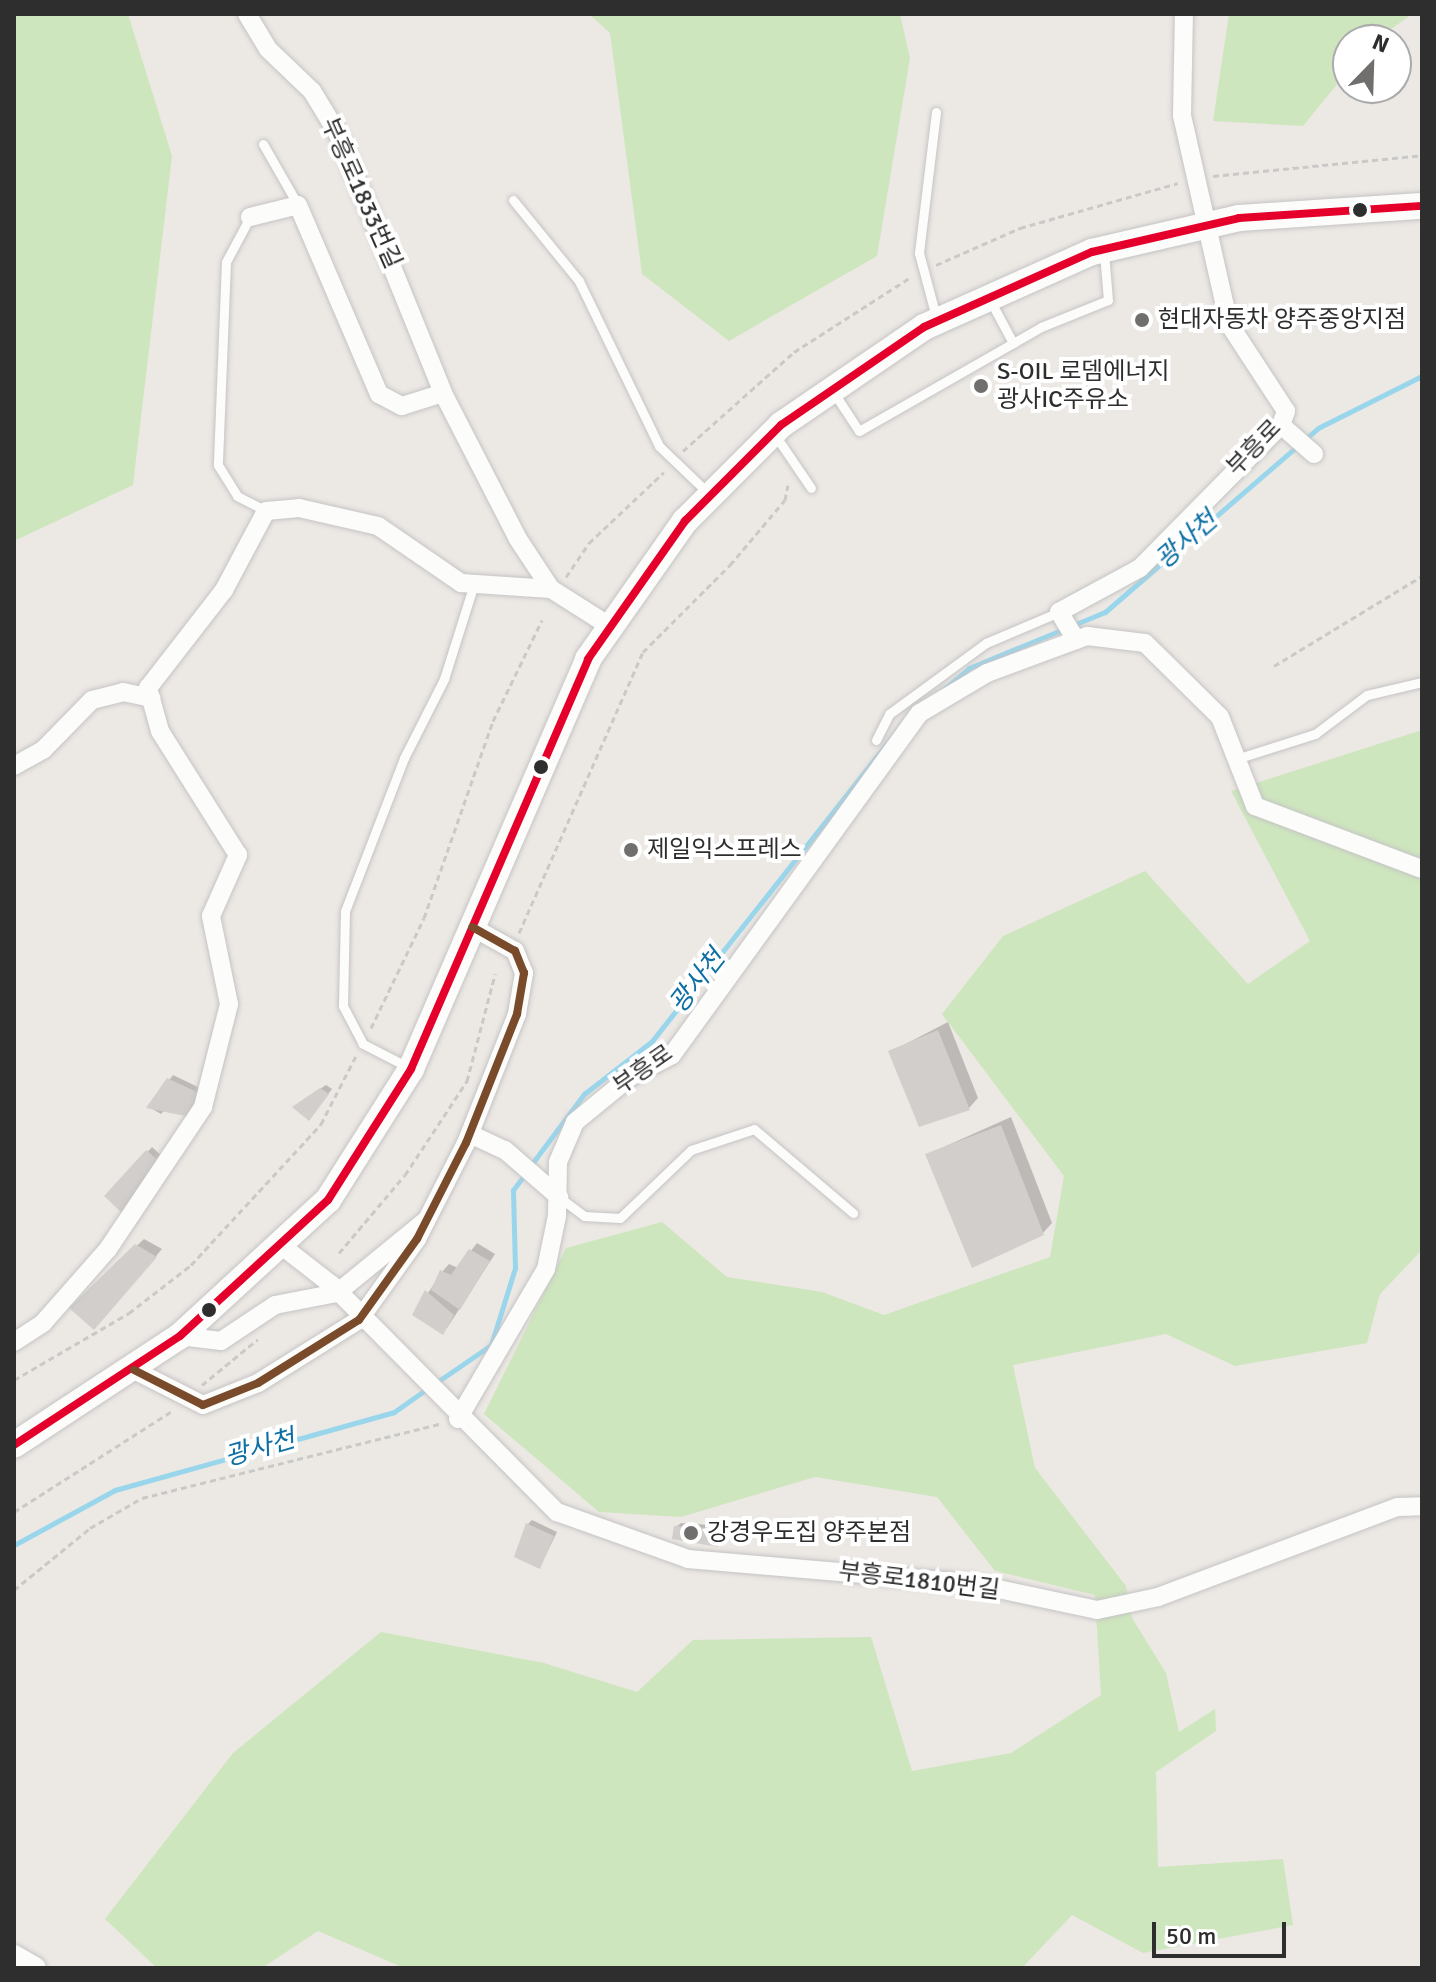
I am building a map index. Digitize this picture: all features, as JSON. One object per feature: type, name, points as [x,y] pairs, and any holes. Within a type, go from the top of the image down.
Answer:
[{"type":"main road","points":[[14,1445],[134,1370],[180,1336],[283,1247],[366,1147],[411,1069],[554,729],[608,625],[709,494],[773,432],[830,387],[936,320],[987,294],[1104,248],[1205,224],[1422,206]]},
{"type":"street","name":"부흥로1833번길","points":[[247,14],[268,49],[312,91],[338,134],[443,393],[551,589],[608,625]]},
{"type":"street","name":"부흥로","points":[[1061,615],[1140,568],[1281,425],[1282,395],[1229,324],[1205,224],[1182,115],[1184,14]]},
{"type":"street","points":[[250,217],[298,205],[379,394],[402,406],[443,393]]},
{"type":"street","points":[[1281,425],[1313,453]]},
{"type":"street","points":[[14,1342],[43,1323],[108,1249],[173,1156],[203,1107],[229,1004],[211,916],[238,855],[160,731],[151,698],[154,678],[224,590],[266,511],[299,508],[378,526],[410,553],[478,585]]},
{"type":"street","name":"부흥로1833번길","points":[[478,585],[551,589]]},
{"type":"street","points":[[1061,615],[1075,639]]},
{"type":"street","name":"부흥로","points":[[452,1413],[546,1269],[558,1162],[575,1122],[630,1077],[672,1055],[859,790],[920,713],[987,673],[1075,639],[1109,634],[1145,643],[1220,717],[1255,806],[1422,869]]},
{"type":"street","points":[[14,766],[43,750],[92,700],[123,692],[151,698]]},
{"type":"street","points":[[134,1370],[203,1405],[258,1383],[359,1320],[427,1220],[470,1134],[517,1014],[524,973],[515,951],[472,927]]},
{"type":"street","points":[[470,1134],[505,1150],[554,1194]]},
{"type":"street","points":[[180,1336],[221,1341],[275,1305],[337,1293],[427,1220]]},
{"type":"street","points":[[283,1247],[337,1293],[359,1320]]},
{"type":"street","name":"부흥로1810번길","points":[[359,1320],[557,1512],[688,1559],[970,1583],[1073,1609],[1158,1597],[1398,1507],[1422,1506]]},
{"type":"street","points":[[14,1956],[35,1968]]},
{"type":"lane","points":[[936,112],[919,253],[936,320]]},
{"type":"lane","points":[[263,144],[298,205]]},
{"type":"lane","points":[[513,200],[579,281],[659,446],[709,494]]},
{"type":"lane","points":[[250,217],[226,262],[218,465],[237,496],[266,511]]},
{"type":"lane","points":[[830,387],[859,431],[1013,343],[1108,300],[1104,248]]},
{"type":"lane","points":[[987,294],[1013,343]]},
{"type":"lane","points":[[773,432],[811,488]]},
{"type":"lane","points":[[411,1069],[363,1044],[343,1006],[345,911],[404,758],[444,679],[478,585]]},
{"type":"lane","points":[[876,740],[889,714],[986,643],[1061,615]]},
{"type":"lane","points":[[1236,759],[1315,734],[1367,695],[1422,682]]},
{"type":"lane","points":[[554,1194],[584,1216],[620,1218],[691,1150],[754,1129],[853,1213]]},
{"type":"path","points":[[519,933],[643,652],[730,565],[785,500],[788,485]]},
{"type":"path","points":[[1274,666],[1422,576]]},
{"type":"path","points":[[14,1380],[129,1313],[191,1265],[268,1189],[321,1124],[424,918],[465,791],[542,620]]},
{"type":"path","points":[[339,1253],[405,1175],[467,1081],[495,974]]},
{"type":"path","points":[[14,1512],[188,1396],[265,1334]]},
{"type":"path","points":[[14,1590],[90,1528],[142,1498],[452,1413]]},
{"type":"green space","points":[[14,14],[128,14],[172,156],[133,485],[14,541]]},
{"type":"green space","points":[[589,14],[900,14],[910,58],[877,256],[729,341],[642,274],[610,33]]},
{"type":"green space","points":[[1229,14],[1412,14],[1398,24],[1332,24],[1332,91],[1303,126],[1213,121]]},
{"type":"green space","points":[[1422,730],[1422,1250],[1380,1294],[1367,1343],[1235,1366],[1166,1334],[1013,1365],[1035,1468],[1126,1586],[1132,1618],[1166,1673],[1179,1732],[1215,1709],[1216,1731],[1156,1772],[1158,1867],[1283,1859],[1293,1925],[1143,1953],[1072,1915],[1022,1968],[404,1968],[318,1931],[262,1968],[157,1968],[105,1919],[233,1753],[381,1632],[544,1663],[637,1692],[693,1640],[871,1637],[912,1771],[1011,1753],[1101,1695],[1095,1595],[995,1571],[937,1497],[815,1477],[681,1517],[599,1512],[484,1414],[566,1248],[662,1222],[727,1277],[822,1292],[884,1315],[1050,1257],[1064,1176],[942,1014],[1003,936],[1145,871],[1248,984],[1310,941],[1231,791]]},
{"type":"building","points":[[938,1030],[970,1110],[919,1127],[888,1051]]},
{"type":"building","points":[[167,1078],[199,1093],[190,1117],[146,1108]]},
{"type":"building","points":[[320,1088],[329,1094],[309,1121],[292,1107]]},
{"type":"building","points":[[1001,1125],[1044,1235],[972,1268],[925,1154]]},
{"type":"building","points":[[146,1150],[160,1162],[123,1214],[104,1196]]},
{"type":"building","points":[[135,1244],[157,1257],[94,1330],[69,1308]]},
{"type":"building","points":[[469,1249],[490,1261],[460,1310],[431,1290],[440,1270],[451,1275]]},
{"type":"building","points":[[425,1290],[454,1315],[443,1335],[412,1315]]},
{"type":"building","points":[[526,1523],[554,1536],[540,1569],[514,1557]]},
{"type":"building","points":[[674,1526],[721,1529],[718,1547],[672,1539]]},
{"type":"waterway","name":"광사천","points":[[943,690],[969,668],[1105,612],[1318,428],[1422,376]]},
{"type":"waterway","name":"광사천","points":[[531,1165],[584,1094],[652,1041],[904,722]]},
{"type":"waterway","name":"광사천","points":[[437,1382],[491,1345],[515,1268],[513,1190],[526,1173]]},
{"type":"waterway","name":"광사천","points":[[14,1545],[115,1490],[394,1412],[428,1388]]},
{"type":"transit line","points":[[14,1445],[180,1336],[328,1200],[411,1069],[588,659],[685,521],[781,425],[924,327],[1092,252],[1239,218],[1422,206]]},
{"type":"transit line","points":[[134,1370],[203,1405],[258,1383],[359,1320],[417,1239],[466,1143],[517,1014],[524,973],[515,951],[472,927]]},
{"type":"place","name":"현대자동차 양주중앙지점","points":[[1142,320]]},
{"type":"place","name":"S-OIL 로뎀에너지 광사IC주유소","points":[[981,386]]},
{"type":"place","name":"제일익스프레스","points":[[631,850]]},
{"type":"place","name":"강경우도집 양주본점","points":[[691,1533]]}]
